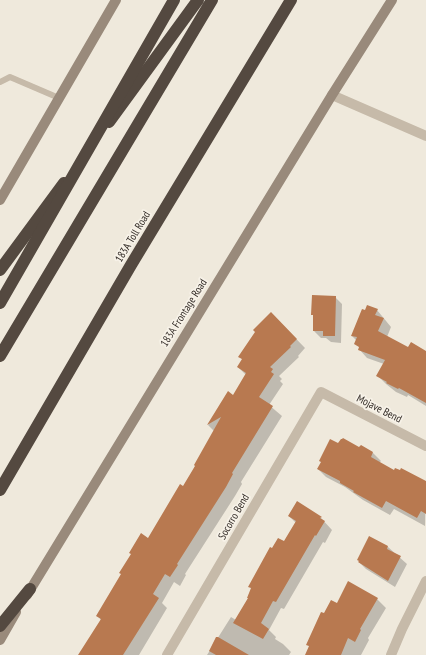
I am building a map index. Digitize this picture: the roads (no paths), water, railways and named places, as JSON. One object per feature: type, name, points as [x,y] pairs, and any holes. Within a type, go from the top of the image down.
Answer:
[{"type":"highway","points":[[0,303],[174,0]]},
{"type":"highway","points":[[0,270],[198,0]]},
{"type":"highway","points":[[0,356],[212,0]]},
{"type":"highway","name":"183A Toll Road","points":[[0,490],[130,265],[292,0]]},
{"type":"highway","points":[[0,626],[30,589]]},
{"type":"main road","points":[[0,200],[116,0]]},
{"type":"main road","name":"183A Frontage Road","points":[[0,640],[392,0]]},
{"type":"street","points":[[332,96],[426,136]]},
{"type":"street","name":"Mojave Bend","points":[[321,392],[426,446]]},
{"type":"street","name":"Socorro Bend","points":[[167,655],[321,392]]},
{"type":"street","points":[[391,655],[426,581]]},
{"type":"lane","points":[[0,82],[10,77],[59,98]]}]
